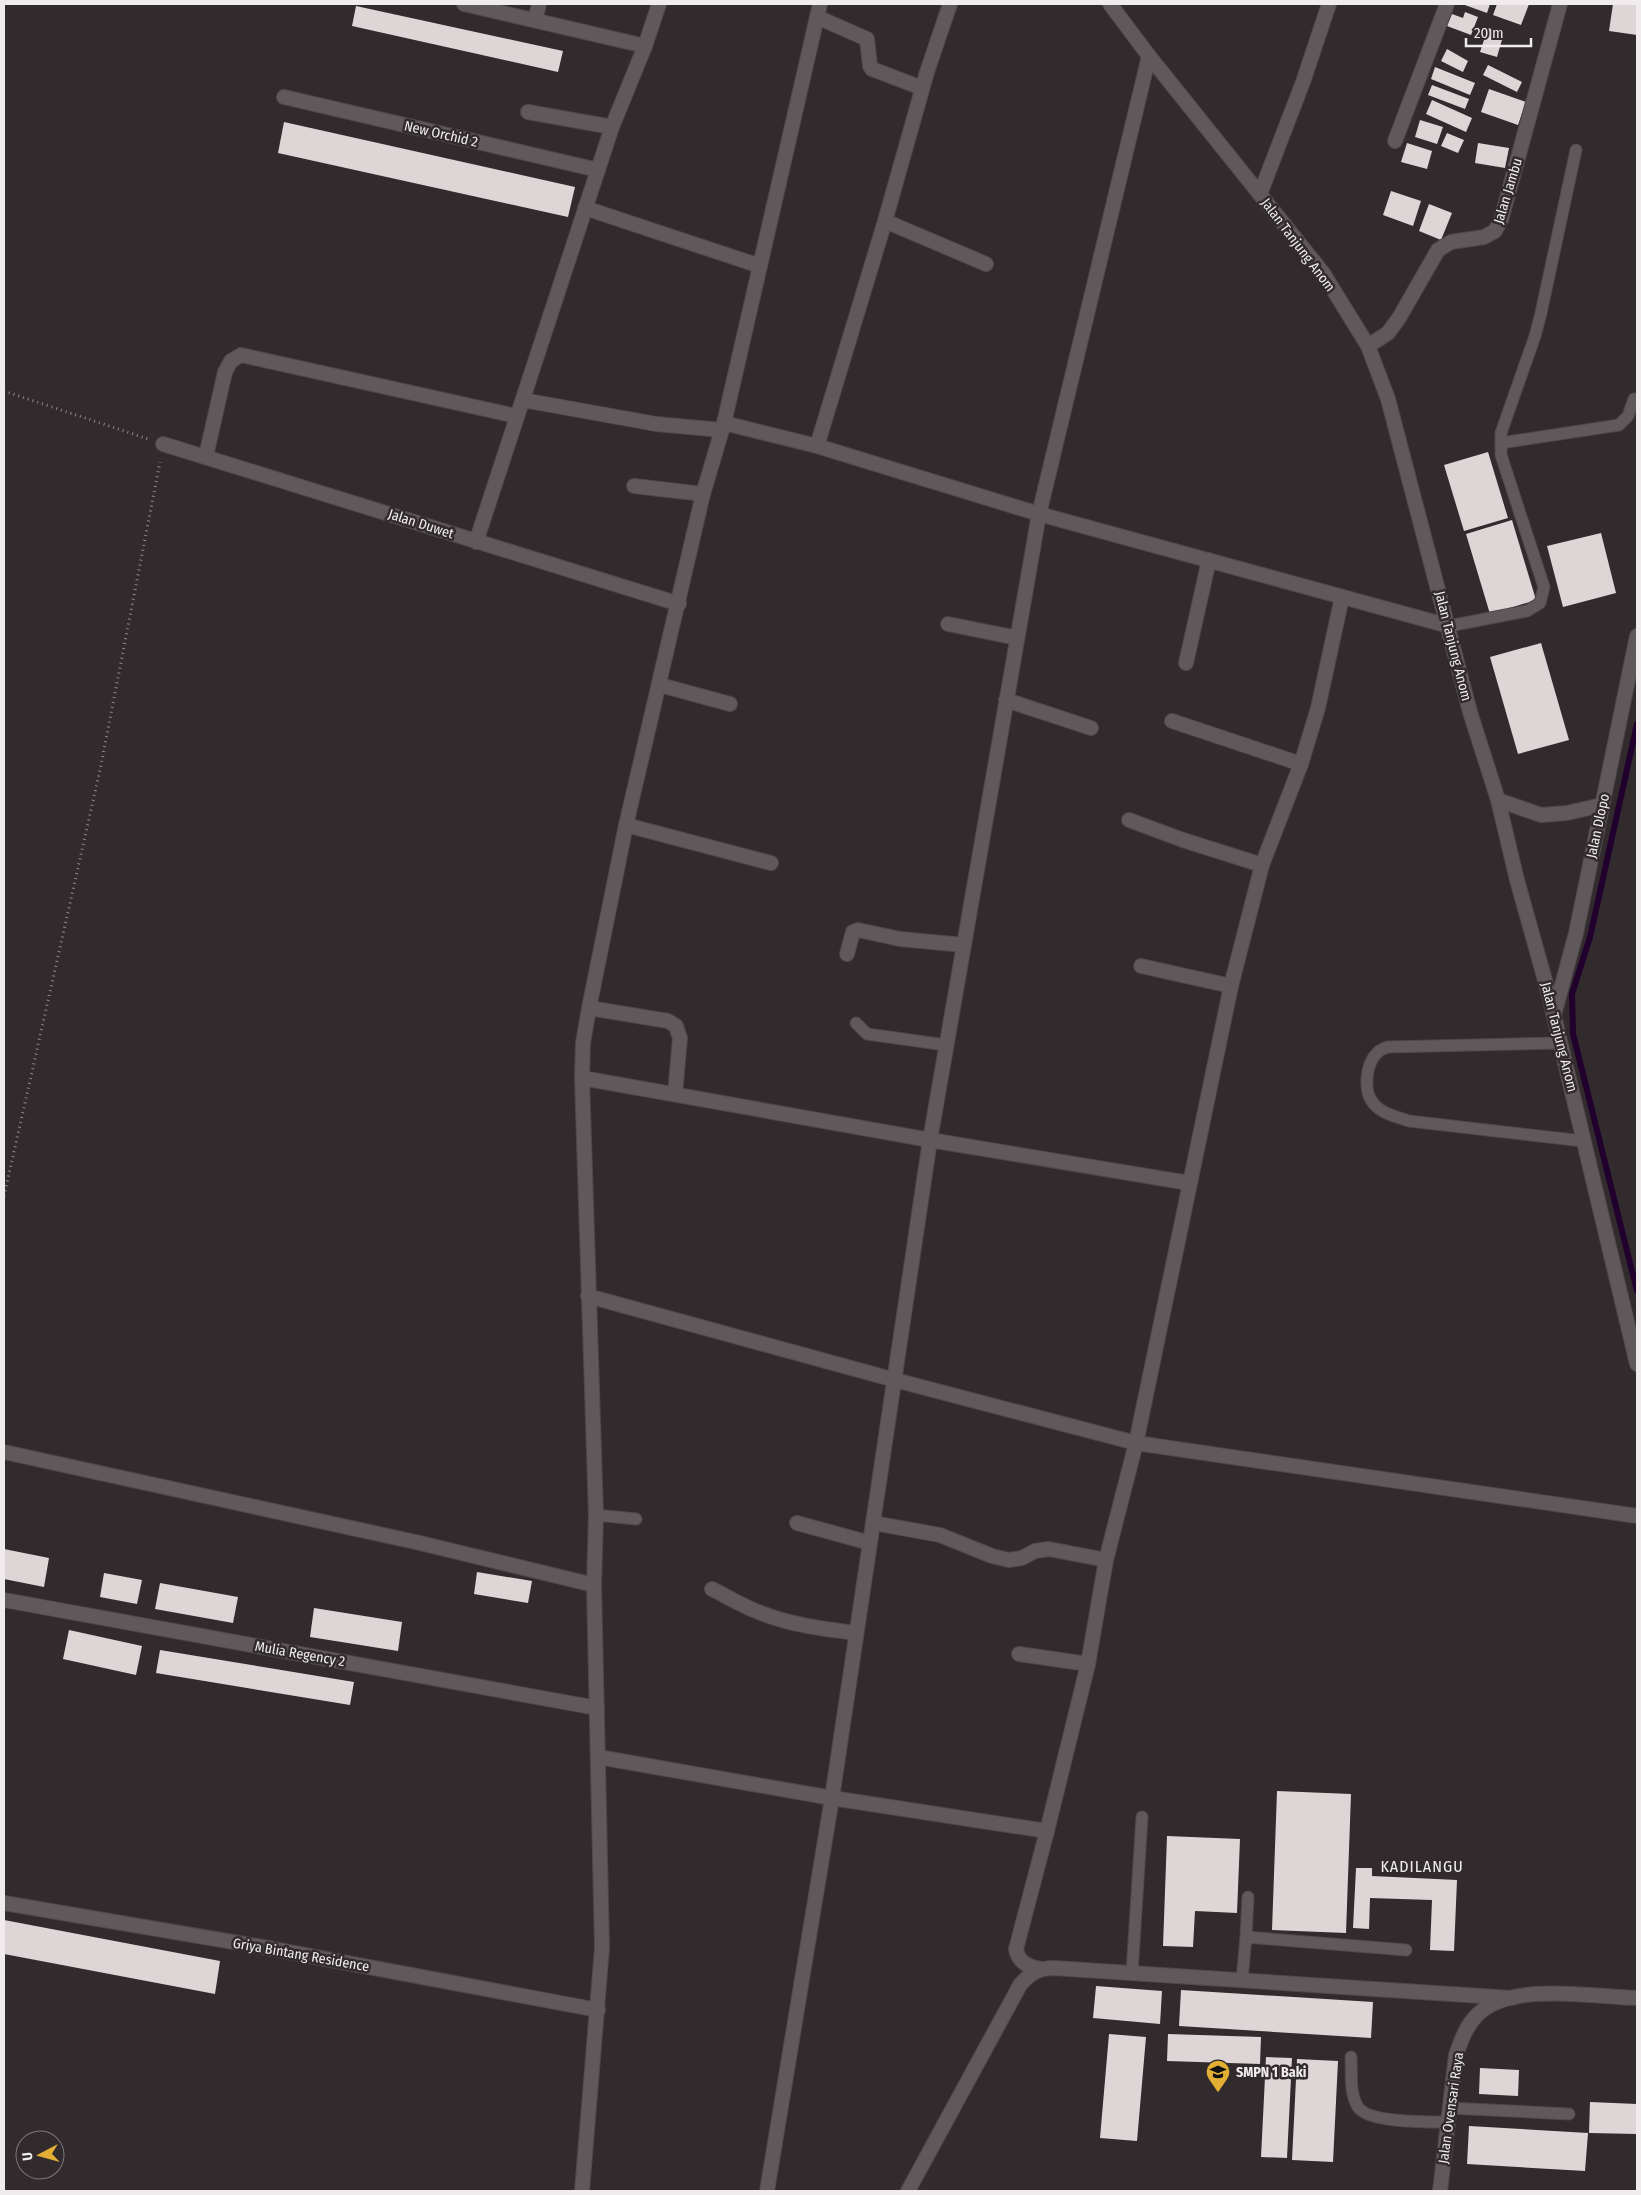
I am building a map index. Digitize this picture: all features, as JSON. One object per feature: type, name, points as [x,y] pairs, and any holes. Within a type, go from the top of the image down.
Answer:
[{"type":"street","points":[[464,4],[645,46]]},
{"type":"street","points":[[535,20],[539,4]]},
{"type":"street","points":[[476,542],[612,127],[660,4]]},
{"type":"street","points":[[817,446],[885,221],[922,88],[950,4]]},
{"type":"street","name":"Jalan Tanjung Anom","points":[[1110,4],[1149,56],[1323,273],[1368,346],[1388,398],[1470,712],[1498,800],[1517,880],[1554,1015],[1637,1364]]},
{"type":"street","points":[[1260,194],[1303,82],[1329,4]]},
{"type":"street","points":[[1395,141],[1447,4]]},
{"type":"street","name":"Jalan Jambu","points":[[1368,346],[1388,333],[1399,318],[1438,250],[1451,242],[1484,237],[1495,231],[1501,220],[1560,4]]},
{"type":"street","points":[[582,2191],[602,1948],[594,1585],[596,1515],[588,1296],[582,1078],[583,1043],[626,825],[679,604],[703,494],[723,427],[818,10],[868,39],[870,66],[872,69],[922,88]]},
{"type":"street","points":[[767,2191],[832,1798],[930,1140],[1039,514],[1149,56]]},
{"type":"street","name":"New Orchid 2","points":[[284,97],[598,170]]},
{"type":"street","points":[[528,112],[612,127]]},
{"type":"street","points":[[585,208],[760,266]]},
{"type":"street","points":[[885,221],[986,264]]},
{"type":"street","points":[[206,456],[225,372],[232,361],[241,355],[516,416]]},
{"type":"street","points":[[522,400],[656,424],[723,427],[817,446],[1039,514],[1448,626]]},
{"type":"street","name":"Jalan Duwet","points":[[163,444],[679,604]]},
{"type":"street","points":[[634,486],[703,494]]},
{"type":"street","points":[[1186,664],[1209,560]]},
{"type":"street","points":[[1342,597],[1318,708],[1301,764],[1262,865],[1231,986],[1136,1443],[1106,1560],[1088,1664],[1016,1949],[1017,1956],[1022,1961],[1027,1965],[1040,1969],[1132,1973],[1512,1998]]},
{"type":"street","points":[[948,624],[1017,638]]},
{"type":"street","name":"Jalan Dlopo","points":[[1554,1015],[1576,933],[1637,636]]},
{"type":"street","points":[[660,685],[730,704]]},
{"type":"street","points":[[1006,700],[1091,728]]},
{"type":"street","points":[[1172,721],[1301,764]]},
{"type":"street","points":[[1498,800],[1541,815],[1567,813],[1602,805]]},
{"type":"street","points":[[1129,820],[1183,840],[1262,865]]},
{"type":"street","points":[[626,825],[771,863]]},
{"type":"street","points":[[846,954],[853,932],[858,930],[900,939],[964,945]]},
{"type":"street","points":[[1140,966],[1231,986]]},
{"type":"street","points":[[589,1008],[668,1021],[676,1026],[680,1038],[675,1094]]},
{"type":"street","points":[[582,1078],[930,1140],[1189,1183]]},
{"type":"street","points":[[588,1296],[895,1380],[1136,1443],[1637,1516]]},
{"type":"street","points":[[4,1452],[420,1543],[594,1585]]},
{"type":"street","points":[[797,1523],[870,1543]]},
{"type":"street","points":[[873,1523],[940,1535],[992,1556],[1009,1560],[1017,1560],[1035,1551],[1050,1549],[1106,1560]]},
{"type":"street","points":[[712,1590],[760,1613],[780,1620],[856,1633]]},
{"type":"street","name":"Mulia Regency 2","points":[[4,1600],[596,1708]]},
{"type":"street","points":[[1018,1654],[1088,1664]]},
{"type":"street","points":[[598,1757],[832,1798],[1047,1831]]},
{"type":"street","name":"Griya Bintang Residence","points":[[4,1903],[598,2010]]},
{"type":"street","points":[[908,2191],[1020,1985],[1026,1978],[1040,1969]]},
{"type":"street","name":"Jalan Ovensari Raya","points":[[1440,2191],[1456,2055],[1463,2034],[1477,2016],[1489,2006],[1512,1998],[1545,1994],[1637,1998]]},
{"type":"lane","points":[[1448,626],[1517,614],[1527,611],[1540,602],[1544,587],[1505,471],[1501,455],[1501,433],[1535,336],[1576,150]]},
{"type":"lane","points":[[1501,443],[1618,425],[1628,416],[1634,399]]},
{"type":"lane","points":[[856,1023],[867,1034],[946,1045]]},
{"type":"lane","points":[[1560,1043],[1388,1047],[1377,1052],[1368,1071],[1368,1094],[1375,1105],[1390,1115],[1409,1121],[1583,1141]]},
{"type":"lane","points":[[596,1515],[636,1519]]},
{"type":"lane","points":[[1132,1973],[1142,1817]]},
{"type":"lane","points":[[1242,1980],[1248,1897]]},
{"type":"lane","points":[[1246,1937],[1406,1950]]},
{"type":"lane","points":[[1351,2057],[1352,2094],[1358,2108],[1370,2116],[1415,2122],[1448,2115],[1569,2114]]},
{"type":"path","points":[[4,392],[163,444],[100,770],[4,1196]]},
{"type":"building","points":[[1462,4],[1490,4],[1487,13]]},
{"type":"building","points":[[1497,4],[1529,4],[1521,25],[1493,15]]},
{"type":"building","points":[[1613,4],[1637,4],[1637,35],[1609,31]]},
{"type":"building","points":[[356,6],[563,51],[558,72],[352,26]]},
{"type":"building","points":[[1465,12],[1478,17],[1471,35],[1447,26],[1452,14],[1463,18]]},
{"type":"building","points":[[1488,28],[1504,33],[1497,57],[1480,52]]},
{"type":"building","points":[[1447,49],[1468,61],[1463,72],[1441,61]]},
{"type":"building","points":[[1488,65],[1522,82],[1517,92],[1483,75]]},
{"type":"building","points":[[1435,67],[1475,83],[1470,95],[1431,79]]},
{"type":"building","points":[[1432,85],[1469,99],[1465,109],[1428,95]]},
{"type":"building","points":[[1489,89],[1526,102],[1518,125],[1481,112]]},
{"type":"building","points":[[1432,100],[1472,118],[1466,132],[1426,114]]},
{"type":"building","points":[[1420,120],[1443,127],[1437,144],[1415,137]]},
{"type":"building","points":[[284,122],[575,187],[568,217],[278,153]]},
{"type":"building","points":[[1447,133],[1464,140],[1458,153],[1441,146]]},
{"type":"building","points":[[1407,143],[1432,151],[1427,169],[1401,162]]},
{"type":"building","points":[[1478,143],[1509,148],[1505,168],[1475,163]]},
{"type":"building","points":[[1391,191],[1421,201],[1413,226],[1383,215]]},
{"type":"building","points":[[1429,204],[1452,213],[1441,240],[1419,231]]},
{"type":"building","points":[[1488,452],[1508,518],[1464,531],[1444,465]]},
{"type":"building","points":[[1512,520],[1536,600],[1490,614],[1466,534]]},
{"type":"building","points":[[1601,533],[1616,593],[1563,607],[1547,546]]},
{"type":"building","points":[[1541,643],[1569,740],[1518,754],[1490,657]]},
{"type":"building","points":[[4,1549],[49,1558],[44,1587],[4,1579]]},
{"type":"building","points":[[477,1572],[532,1581],[528,1603],[474,1594]]},
{"type":"building","points":[[104,1573],[142,1580],[137,1604],[100,1597]]},
{"type":"building","points":[[160,1583],[238,1597],[233,1623],[155,1609]]},
{"type":"building","points":[[314,1608],[402,1622],[398,1651],[310,1637]]},
{"type":"building","points":[[69,1630],[142,1646],[136,1675],[63,1659]]},
{"type":"building","points":[[160,1650],[354,1682],[350,1705],[156,1673]]},
{"type":"building","points":[[1277,1791],[1351,1794],[1346,1933],[1272,1930]]},
{"type":"building","points":[[1167,1836],[1240,1839],[1237,1913],[1195,1911],[1193,1947],[1163,1946]]},
{"type":"building","points":[[1356,1868],[1372,1868],[1372,1876],[1457,1880],[1454,1951],[1430,1950],[1432,1900],[1370,1898],[1369,1929],[1353,1928]]},
{"type":"building","points":[[4,1920],[220,1961],[215,1994],[4,1954]]},
{"type":"building","points":[[1096,1986],[1162,1991],[1160,2024],[1093,2018]]},
{"type":"building","points":[[1181,1990],[1373,2002],[1371,2038],[1179,2026]]},
{"type":"building","points":[[1109,2034],[1146,2037],[1137,2141],[1100,2138]]},
{"type":"building","points":[[1168,2034],[1261,2037],[1260,2064],[1167,2061]]},
{"type":"building","points":[[1266,2057],[1292,2058],[1287,2158],[1261,2157]]},
{"type":"building","points":[[1297,2059],[1338,2061],[1333,2162],[1292,2160]]},
{"type":"building","points":[[1480,2068],[1519,2070],[1518,2096],[1479,2094]]},
{"type":"building","points":[[1590,2102],[1637,2104],[1637,2134],[1589,2133]]},
{"type":"building","points":[[1469,2126],[1588,2133],[1585,2171],[1467,2164]]},
{"type":"waterway","points":[[1637,724],[1590,937],[1572,994],[1573,1034],[1637,1291]]},
{"type":"place","name":"SMPN 1 Baki","points":[[1218,2093]]},
{"type":"district","name":"KADILANGU","points":[[1422,1866]]}]
